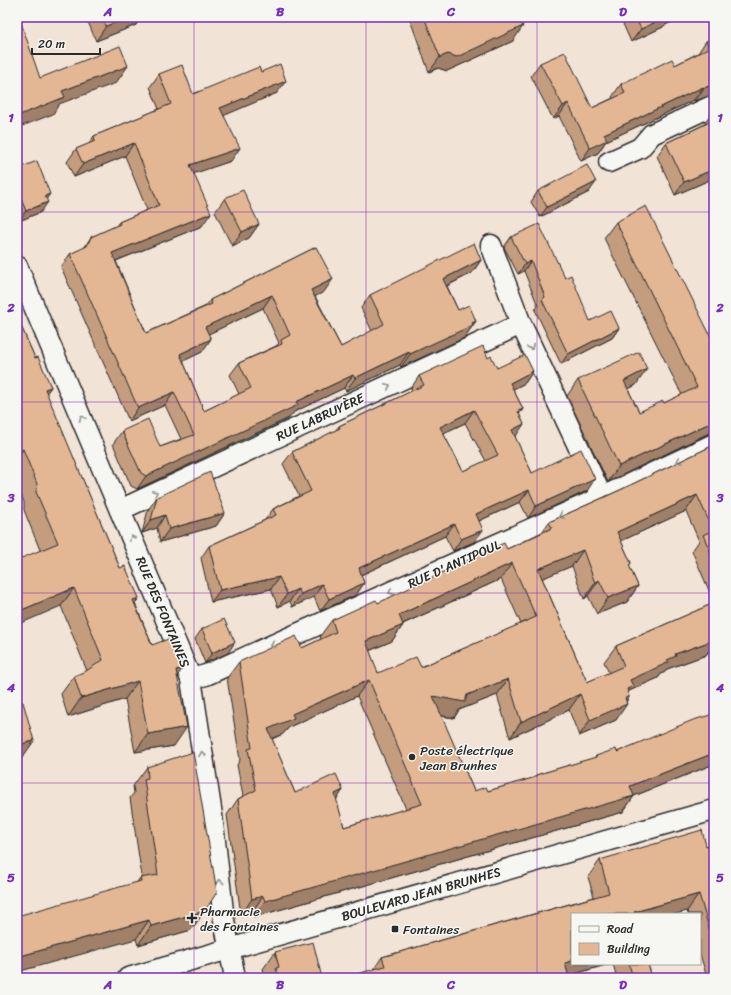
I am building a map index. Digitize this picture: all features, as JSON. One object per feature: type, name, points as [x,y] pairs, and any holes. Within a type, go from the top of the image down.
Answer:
[{"type":"street","points":[[609,162],[640,148],[652,134],[714,105]]},
{"type":"street","points":[[491,245],[521,324],[602,497]]},
{"type":"street","name":"RUE DES FONTAINES","points":[[17,266],[191,679],[212,815],[229,949],[235,978]]},
{"type":"street","name":"RUE LABRUYÈRE","points":[[120,510],[521,324]]},
{"type":"street","name":"RUE D'ANTIPOUL","points":[[191,679],[206,675],[602,497],[714,444]]},
{"type":"street","name":"BOULEVARD JEAN BRUNHES","points":[[128,978],[714,810]]},
{"type":"building","points":[[17,17],[19,17],[40,78],[120,46],[128,66],[62,91],[65,97],[17,116]]},
{"type":"building","points":[[102,17],[129,17],[106,26]]},
{"type":"building","points":[[424,17],[518,17],[523,26],[457,57],[448,54],[440,57]]},
{"type":"building","points":[[635,17],[666,17],[641,29]]},
{"type":"building","points":[[714,38],[714,84],[704,88],[703,87],[604,134],[607,140],[590,148],[568,103],[563,106],[540,63],[565,52],[592,108],[625,93],[621,84],[672,59],[675,65],[709,48],[706,41]]},
{"type":"building","points":[[280,64],[286,81],[220,108],[240,148],[190,165],[211,213],[112,253],[146,333],[212,304],[210,300],[316,247],[333,279],[311,290],[341,347],[384,324],[370,295],[474,243],[481,260],[443,279],[458,310],[469,305],[476,321],[472,323],[473,325],[410,354],[409,352],[355,378],[353,375],[296,402],[298,405],[146,476],[141,473],[122,431],[148,419],[160,447],[194,435],[174,392],[138,408],[70,254],[87,246],[91,237],[120,224],[119,222],[159,205],[134,143],[83,164],[76,149],[95,141],[94,136],[171,104],[159,74],[182,65],[193,94],[259,67],[261,72]],"holes":[[[272,295],[290,335],[281,340],[282,344],[239,363],[251,388],[204,411],[180,354],[211,339],[205,327]]]},
{"type":"building","points":[[714,120],[714,169],[684,182],[666,143]]},
{"type":"building","points":[[37,161],[50,194],[45,196],[48,202],[26,211],[17,189],[17,169]]},
{"type":"building","points":[[587,165],[596,182],[547,207],[538,191]]},
{"type":"building","points":[[243,190],[259,224],[242,232],[225,198]]},
{"type":"building","points":[[646,206],[714,343],[714,421],[619,466],[578,380],[639,352],[647,369],[624,381],[639,412],[663,401],[664,403],[697,387],[616,222]]},
{"type":"building","points":[[539,224],[565,278],[571,275],[590,321],[611,311],[619,328],[568,354],[542,300],[545,297],[531,261],[525,264],[511,237]]},
{"type":"building","points":[[17,317],[35,358],[38,357],[51,387],[45,389],[120,568],[125,566],[139,598],[133,600],[152,645],[171,638],[183,668],[176,670],[187,727],[148,734],[138,681],[81,698],[74,676],[86,671],[103,660],[74,588],[17,612],[17,560],[58,543],[36,492],[37,484],[23,449],[19,451],[17,446]]},
{"type":"building","points":[[483,346],[488,358],[491,356],[497,368],[525,355],[533,371],[510,383],[523,409],[518,411],[524,424],[512,430],[532,473],[581,449],[595,479],[536,506],[529,490],[476,514],[483,530],[461,539],[454,524],[359,568],[364,583],[329,599],[322,584],[301,594],[298,589],[287,594],[279,577],[220,590],[209,546],[276,515],[273,509],[311,491],[292,452],[340,428],[339,426],[424,385],[419,376]],"holes":[[[474,410],[498,455],[463,471],[440,427]]]},
{"type":"building","points":[[714,445],[714,560],[703,535],[713,530],[697,495],[617,532],[631,563],[629,565],[638,586],[608,598],[599,580],[595,583],[583,550],[538,569],[587,682],[624,666],[616,646],[714,603],[714,640],[675,654],[676,656],[667,660],[669,662],[630,680],[633,686],[627,689],[629,697],[625,698],[627,704],[590,720],[580,694],[521,722],[508,679],[467,695],[465,702],[433,696],[474,791],[486,787],[488,791],[536,777],[536,775],[596,757],[616,749],[617,752],[693,720],[714,714],[714,753],[630,786],[634,796],[265,901],[263,896],[252,899],[238,799],[256,790],[248,749],[252,748],[239,662],[296,636],[302,648],[336,632],[332,620],[376,600],[378,603],[504,543],[507,549],[552,528],[549,522]],"holes":[[[512,563],[536,617],[421,667],[416,657],[378,673],[366,641],[403,625],[399,615]],[[369,680],[422,804],[344,827],[335,794],[343,790],[336,774],[295,793],[268,729],[294,718],[292,714]]]},
{"type":"building","points":[[210,472],[225,513],[169,529],[165,515],[151,520],[157,497]]},
{"type":"building","points":[[224,619],[235,642],[212,653],[202,629]]},
{"type":"building","points":[[23,702],[34,741],[17,745],[17,704]]},
{"type":"building","points":[[193,752],[217,892],[205,911],[151,926],[149,920],[17,957],[17,916],[141,881],[140,878],[158,875],[144,779],[148,778],[147,767]]},
{"type":"building","points":[[702,830],[706,846],[714,844],[714,870],[711,871],[714,881],[714,945],[699,894],[634,913],[571,913],[571,961],[565,963],[569,978],[343,978],[385,966],[382,957],[609,893],[600,860]]},
{"type":"building","points":[[313,942],[322,978],[279,978],[276,968],[279,967],[275,952]]},
{"type":"building","points":[[629,965],[648,965],[652,978],[633,978]]},
{"type":"place","name":"Poste électrique Jean Brunhes","points":[[412,757]]},
{"type":"place","name":"Pharmacie des Fontaines","points":[[192,918]]},
{"type":"place","name":"Fontaines","points":[[395,929]]}]
